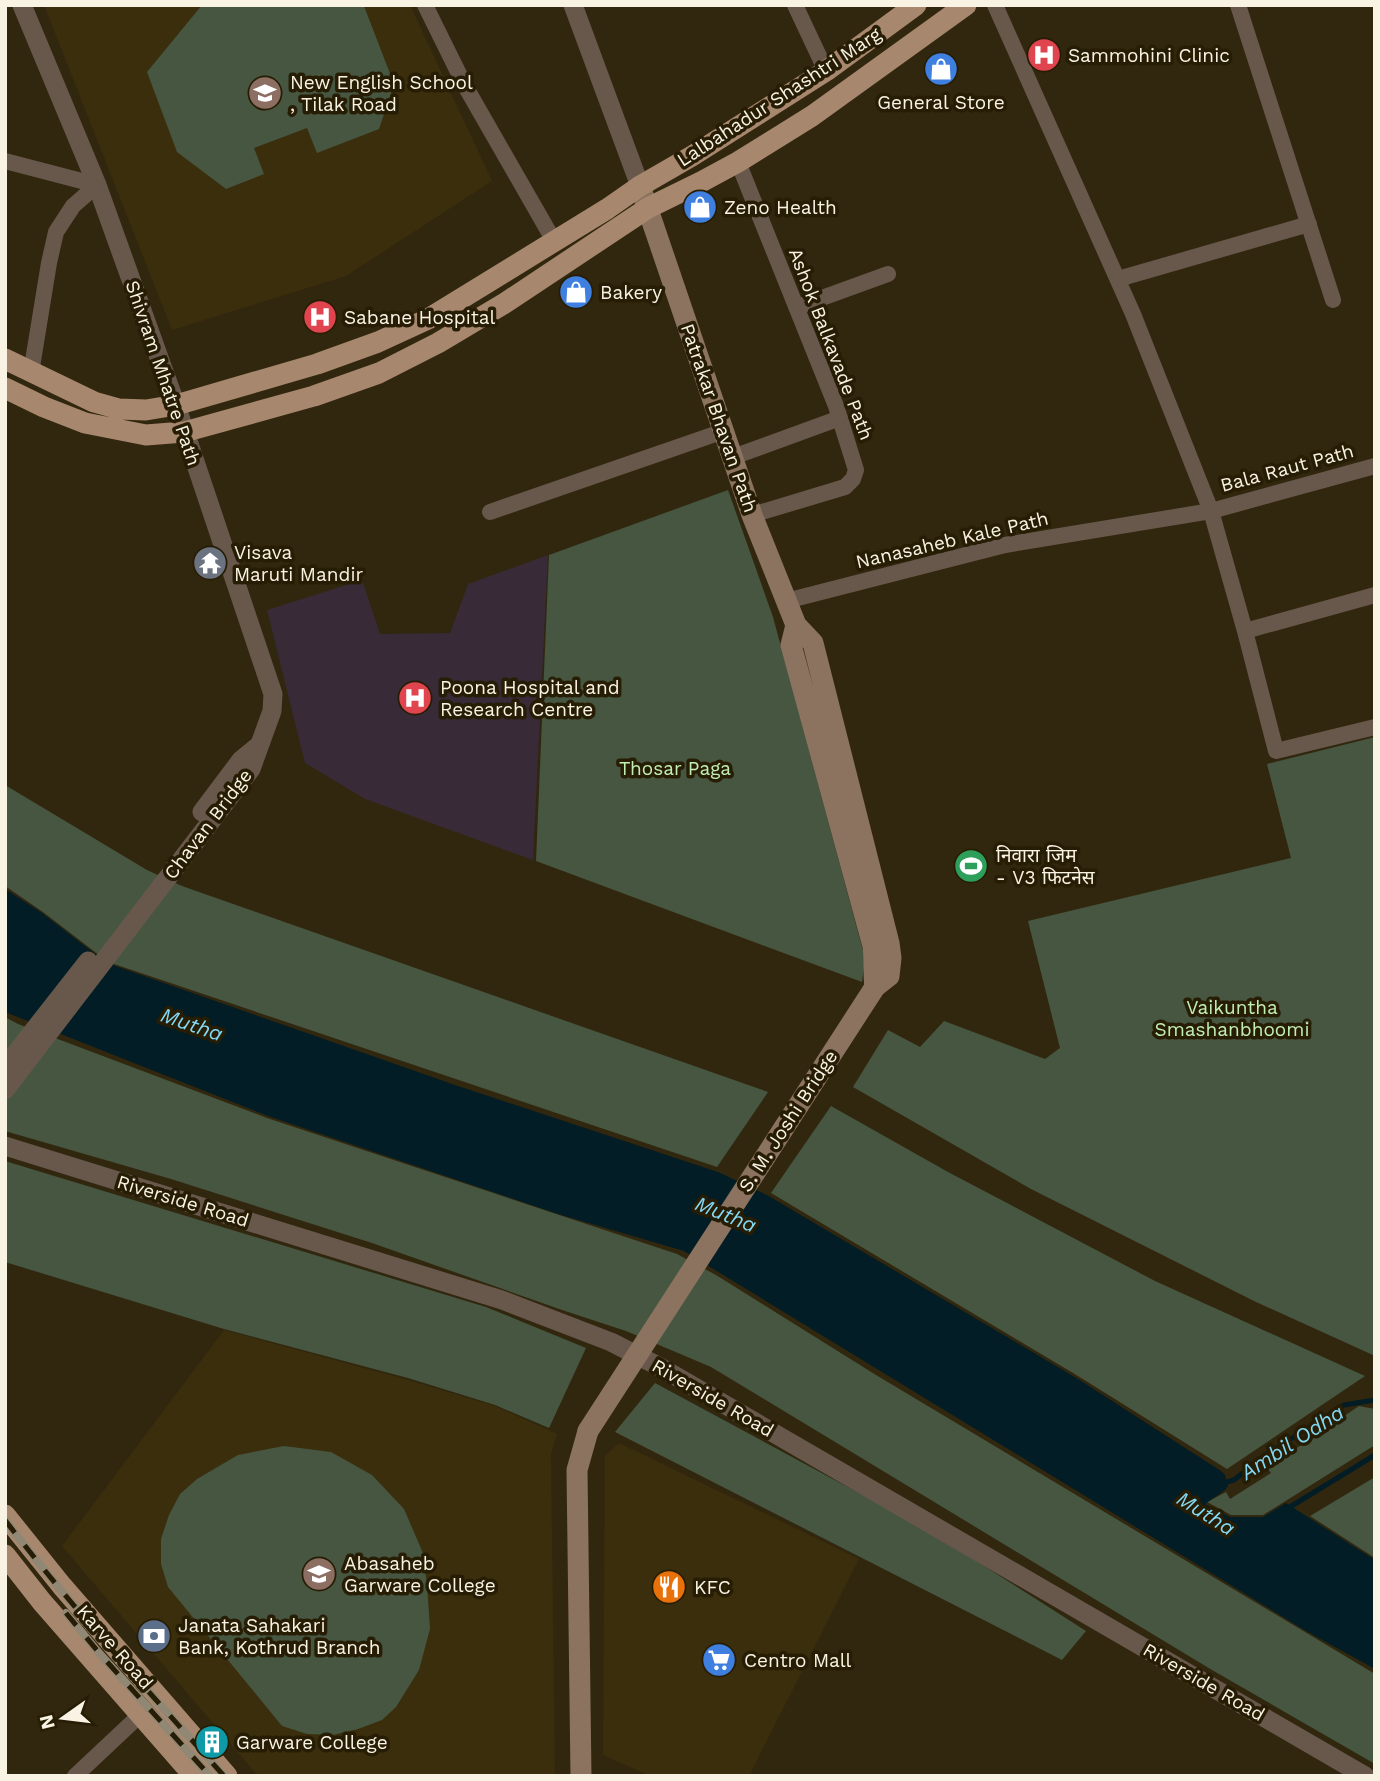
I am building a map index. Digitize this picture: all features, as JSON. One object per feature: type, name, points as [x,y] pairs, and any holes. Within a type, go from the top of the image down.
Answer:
[{"type":"main road","name":"Lalbahadur Shashtri Marg","points":[[5,359],[94,402],[119,409],[146,410],[176,405],[317,364],[378,342],[428,319],[692,156],[826,71],[916,5]]},
{"type":"main road","name":"Lalbahadur Shashtri Marg","points":[[5,388],[44,407],[93,425],[146,435],[184,432],[314,396],[379,373],[494,310],[648,208],[738,162],[812,116],[967,5]]},
{"type":"main road","points":[[640,186],[648,208]]},
{"type":"main road","name":"Patrakar Bhavan Path","points":[[648,208],[752,515],[796,625],[791,645],[873,946],[875,987]]},
{"type":"main road","name":"S. M. Joshi Bridge","points":[[584,1775],[578,1470],[588,1432],[875,987]]},
{"type":"main road","name":"Karve Road","points":[[5,1515],[62,1586],[227,1776]]},
{"type":"main road","name":"Karve Road","points":[[5,1555],[42,1602],[194,1776]]},
{"type":"street","name":"Shivram Mhatre Path","points":[[22,5],[97,185],[176,405],[274,694],[272,711],[258,747]]},
{"type":"street","points":[[425,5],[464,84],[554,241]]},
{"type":"street","points":[[573,5],[640,186]]},
{"type":"street","points":[[795,5],[826,71]]},
{"type":"street","points":[[995,5],[1133,314],[1211,511],[1276,751],[1375,727]]},
{"type":"street","points":[[1238,5],[1333,300]]},
{"type":"street","points":[[5,161],[97,185]]},
{"type":"street","name":"Ashok Balkavade Path","points":[[738,162],[840,418],[856,470],[853,479],[845,487],[752,515]]},
{"type":"street","points":[[31,373],[56,232],[73,206],[97,185]]},
{"type":"street","points":[[1118,279],[1309,224]]},
{"type":"street","points":[[797,307],[888,274]]},
{"type":"street","points":[[733,457],[840,418]]},
{"type":"street","points":[[490,512],[724,432]]},
{"type":"street","name":"Bala Raut Path","points":[[1211,511],[1375,466]]},
{"type":"street","name":"Nanasaheb Kale Path","points":[[786,601],[1005,545],[1211,511]]},
{"type":"street","points":[[1245,631],[1375,595]]},
{"type":"street","name":"Chavan Bridge","points":[[5,1090],[258,747]]},
{"type":"street","name":"Chavan Bridge","points":[[5,1067],[246,764]]},
{"type":"street","name":"Riverside Road","points":[[5,1146],[502,1300],[611,1342],[660,1367],[1365,1776]]},
{"type":"street","points":[[75,1776],[140,1714]]},
{"type":"shaded area","name":"New English School , Tilak Road","points":[[44,5],[410,5],[492,181],[346,276],[172,330]]},
{"type":"shaded area","name":"Poona Hospital and Research Centre","points":[[548,555],[533,860],[365,799],[305,763],[267,610],[362,580],[380,634],[450,633],[468,584]]},
{"type":"shaded area","name":"Abasaheb Garware College","points":[[224,1330],[495,1406],[557,1434],[551,1454],[555,1776],[258,1776],[62,1546]]},
{"type":"shaded area","points":[[619,1443],[859,1559],[749,1776],[650,1776],[603,1755],[605,1456]]},
{"type":"green space","points":[[202,5],[364,6],[394,84],[379,129],[317,153],[307,128],[254,148],[264,174],[226,189],[177,152],[147,72]]},
{"type":"green space","name":"Thosar Paga","points":[[728,490],[773,617],[865,958],[862,982],[536,861],[549,555]]},
{"type":"green space","name":"Vaikuntha Smashanbhoomi","points":[[1375,737],[1375,1356],[1256,1302],[1031,1189],[853,1087],[888,1030],[920,1047],[944,1021],[1045,1059],[1060,1048],[1028,921],[1291,858],[1267,764]]},
{"type":"green space","points":[[5,785],[147,870],[182,886],[768,1092],[717,1167],[108,962],[5,886]]},
{"type":"green space","points":[[5,1017],[267,1118],[677,1254],[716,1275],[876,1375],[1375,1674],[1375,1764],[1212,1670],[711,1367],[626,1331],[372,1243],[171,1179],[5,1131]]},
{"type":"green space","points":[[831,1106],[948,1172],[1155,1281],[1365,1376],[1227,1469],[1078,1376],[771,1193]]},
{"type":"green space","points":[[5,1161],[486,1307],[586,1348],[549,1428],[495,1405],[408,1378],[224,1329],[5,1262]]},
{"type":"green space","points":[[655,1383],[931,1532],[1086,1631],[1062,1660],[615,1432]]},
{"type":"green space","points":[[1359,1406],[1375,1409],[1375,1445],[1263,1515],[1231,1515],[1207,1502],[1226,1492],[1230,1499],[1271,1473],[1267,1468]]},
{"type":"green space","points":[[284,1446],[331,1452],[372,1475],[404,1509],[423,1553],[430,1629],[419,1670],[396,1707],[382,1720],[333,1735],[307,1734],[282,1726],[168,1587],[161,1564],[161,1539],[180,1494],[197,1479],[238,1455]]},
{"type":"green space","points":[[1375,1477],[1375,1558],[1310,1516]]},
{"type":"water","name":"Mutha","points":[[5,889],[42,913],[107,963],[455,1085],[718,1172],[767,1195],[1078,1379],[1221,1471],[1228,1486],[1205,1504],[1230,1517],[1263,1517],[1286,1503],[1375,1560],[1375,1669],[1306,1631],[684,1251],[558,1214],[268,1116],[5,1012]]},
{"type":"waterway","name":"Ambil Odha","points":[[1220,1484],[1234,1480],[1267,1454],[1344,1405],[1375,1400]]},
{"type":"waterway","name":"Ambil Odha","points":[[1285,1510],[1375,1455]]},
{"type":"railway","points":[[5,1520],[84,1618],[224,1776]]},
{"type":"railway","points":[[66,1613],[210,1776]]},
{"type":"place","name":"Sammohini Clinic","points":[[1044,55]]},
{"type":"place","name":"General Store","points":[[941,69]]},
{"type":"place","name":"New English School , Tilak Road","points":[[265,93]]},
{"type":"place","name":"Zeno Health","points":[[700,207]]},
{"type":"place","name":"Bakery","points":[[576,292]]},
{"type":"place","name":"Sabane Hospital","points":[[320,317]]},
{"type":"place","name":"Visava Maruti Mandir","points":[[210,563]]},
{"type":"place","name":"Poona Hospital and Research Centre","points":[[415,698]]},
{"type":"place","name":"निवारा जिम - V3 फिटनेस","points":[[971,866]]},
{"type":"place","name":"Abasaheb Garware College","points":[[319,1574]]},
{"type":"place","name":"KFC","points":[[669,1587]]},
{"type":"place","name":"Janata Sahakari Bank, Kothrud Branch","points":[[154,1636]]},
{"type":"place","name":"Centro Mall","points":[[719,1660]]},
{"type":"place","name":"Garware College","points":[[212,1742]]}]
